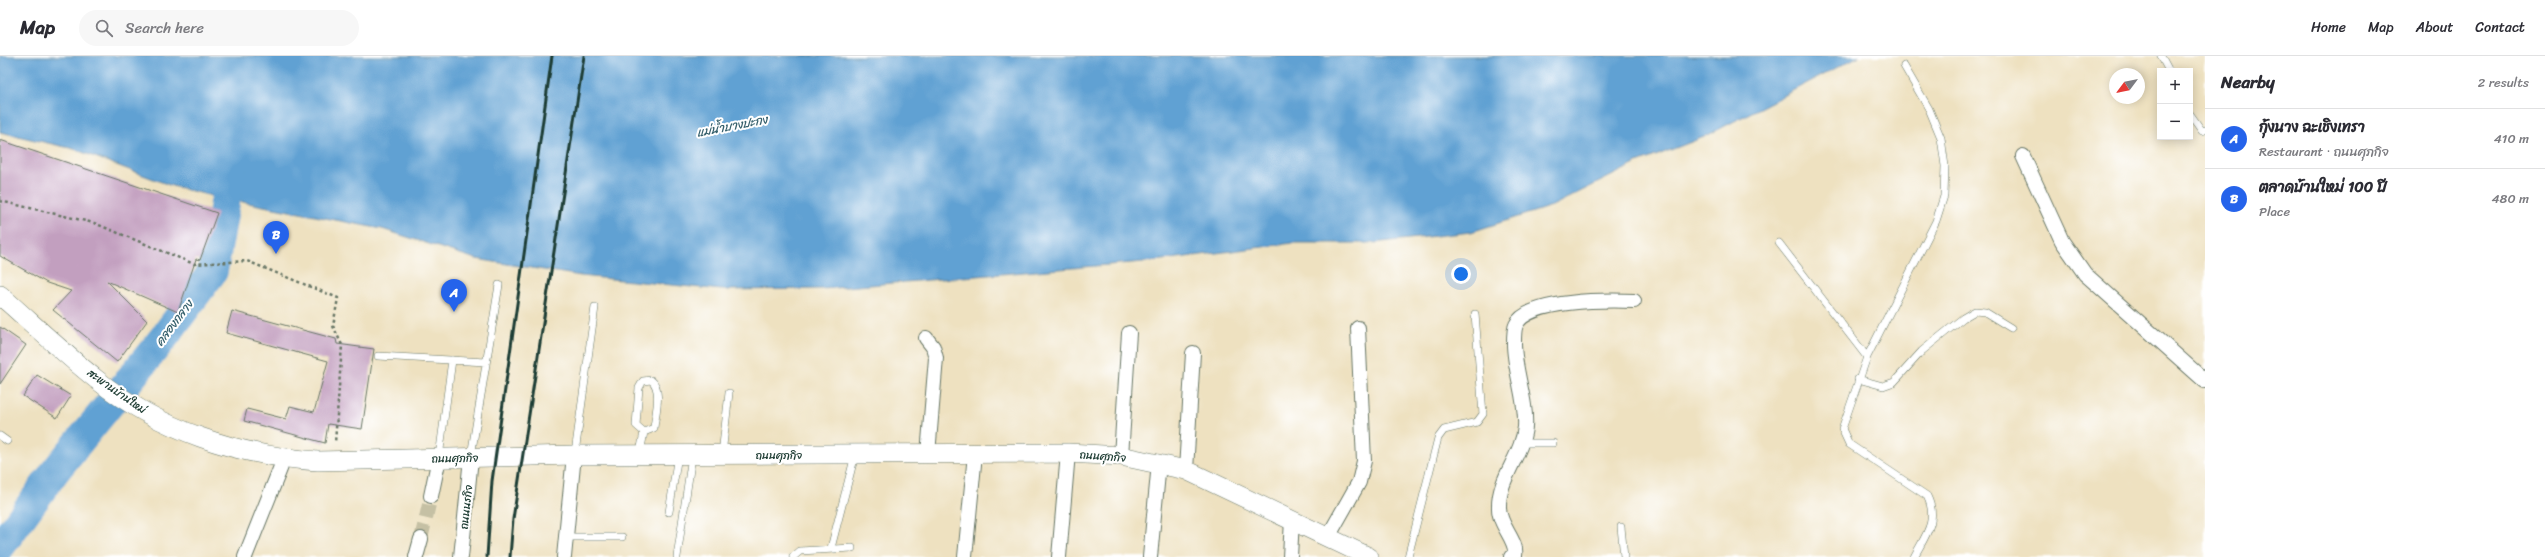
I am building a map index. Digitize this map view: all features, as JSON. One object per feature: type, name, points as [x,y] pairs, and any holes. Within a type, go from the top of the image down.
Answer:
[{"type":"main road","name":"สะพานบ้านใหม่","points":[[0,295],[97,380],[128,401],[174,427]]},
{"type":"main road","name":"ถนนศุภกิจ","points":[[174,427],[234,449],[284,459],[334,461],[574,455],[1068,453],[1121,456],[1160,463],[1186,470],[1292,519],[1369,557]]},
{"type":"street","points":[[2023,156],[2062,241],[2085,274],[2205,381]]},
{"type":"street","points":[[1511,557],[1515,555],[1516,549],[1513,540],[1505,531],[1499,508],[1503,486],[1522,443],[1525,425],[1514,344],[1516,325],[1525,315],[1556,305],[1598,300],[1634,301]]},
{"type":"street","points":[[1328,537],[1359,482],[1364,461],[1358,328]]},
{"type":"street","points":[[1121,456],[1129,334]]},
{"type":"street","points":[[926,338],[932,347],[936,358],[928,454]]},
{"type":"street","points":[[1186,470],[1193,353]]},
{"type":"street","points":[[1059,557],[1068,453]]},
{"type":"street","points":[[965,557],[975,454]]},
{"type":"street","points":[[564,557],[574,455]]},
{"type":"street","points":[[431,496],[439,458]]},
{"type":"street","name":"ถนนนรกิจ","points":[[461,557],[471,458]]},
{"type":"street","points":[[245,557],[284,459]]},
{"type":"street","points":[[1150,557],[1160,463]]},
{"type":"street","points":[[1290,557],[1292,519]]},
{"type":"street","points":[[416,557],[421,539]]},
{"type":"lane","points":[[2161,56],[2167,68]]},
{"type":"lane","points":[[1904,66],[1929,109],[1940,138],[1945,166],[1944,196],[1936,221],[1867,357],[1858,379],[1842,429],[1849,444],[1927,496],[1933,509],[1929,527],[1914,557]]},
{"type":"lane","points":[[2193,118],[2202,131],[2205,130]]},
{"type":"lane","points":[[1779,243],[1867,357]]},
{"type":"lane","points":[[471,458],[499,285]]},
{"type":"lane","points":[[574,455],[595,307]]},
{"type":"lane","points":[[1858,379],[1883,386],[1894,382],[1922,351],[1963,318],[1975,312],[1985,312],[2011,328]]},
{"type":"lane","points":[[1408,557],[1438,438],[1444,430],[1477,422],[1483,414],[1475,314]]},
{"type":"lane","points":[[378,356],[486,362]]},
{"type":"lane","points":[[439,458],[452,360]]},
{"type":"lane","points":[[651,380],[655,383],[658,390],[654,428],[644,432],[636,425],[639,388],[642,381],[651,380]]},
{"type":"lane","points":[[722,455],[729,393]]},
{"type":"lane","points":[[639,455],[644,432]]},
{"type":"lane","points":[[0,436],[7,441]]},
{"type":"lane","points":[[1522,443],[1553,443]]},
{"type":"lane","points":[[831,548],[855,454]]},
{"type":"lane","points":[[669,512],[685,455]]},
{"type":"lane","points":[[677,557],[685,455]]},
{"type":"lane","points":[[1621,527],[1624,557]]},
{"type":"lane","points":[[566,537],[622,537]]},
{"type":"lane","points":[[794,557],[800,551],[831,548],[852,548]]},
{"type":"path","points":[[0,201],[94,223],[194,264],[247,262],[338,298],[333,326],[342,345],[334,461]]},
{"type":"water","name":"แม่น้ำบางปะกง","points":[[0,56],[1859,56],[1704,137],[1635,164],[1552,206],[1471,232],[1373,243],[1293,243],[1155,261],[822,289],[722,290],[581,276],[476,259],[382,229],[212,196],[172,186],[74,149],[0,132]]},
{"type":"building","points":[[0,140],[217,213],[200,260],[196,259],[178,312],[107,281],[147,321],[117,362],[53,310],[71,291],[47,283],[0,256]]},
{"type":"building","points":[[232,311],[336,339],[337,344],[374,349],[362,429],[328,424],[325,443],[244,421],[247,409],[286,419],[290,406],[314,412],[328,361],[226,333]]},
{"type":"building","points":[[0,327],[26,345],[0,384]]},
{"type":"building","points":[[37,375],[71,396],[57,418],[23,396]]},
{"type":"waterway","name":"คลองกลาง","points":[[0,547],[56,470],[165,336],[213,271],[233,158]]},
{"type":"tunnel","points":[[421,539],[431,496]]},
{"type":"railway","points":[[487,557],[492,481],[552,56]]},
{"type":"railway","points":[[510,557],[513,519],[584,56]]},
{"type":"place","name":"ตลาดบ้านใหม่ 100 ปี","points":[[276,254]]},
{"type":"place","name":"กุ้งนาง ฉะเชิงเทรา","points":[[454,312]]}]
